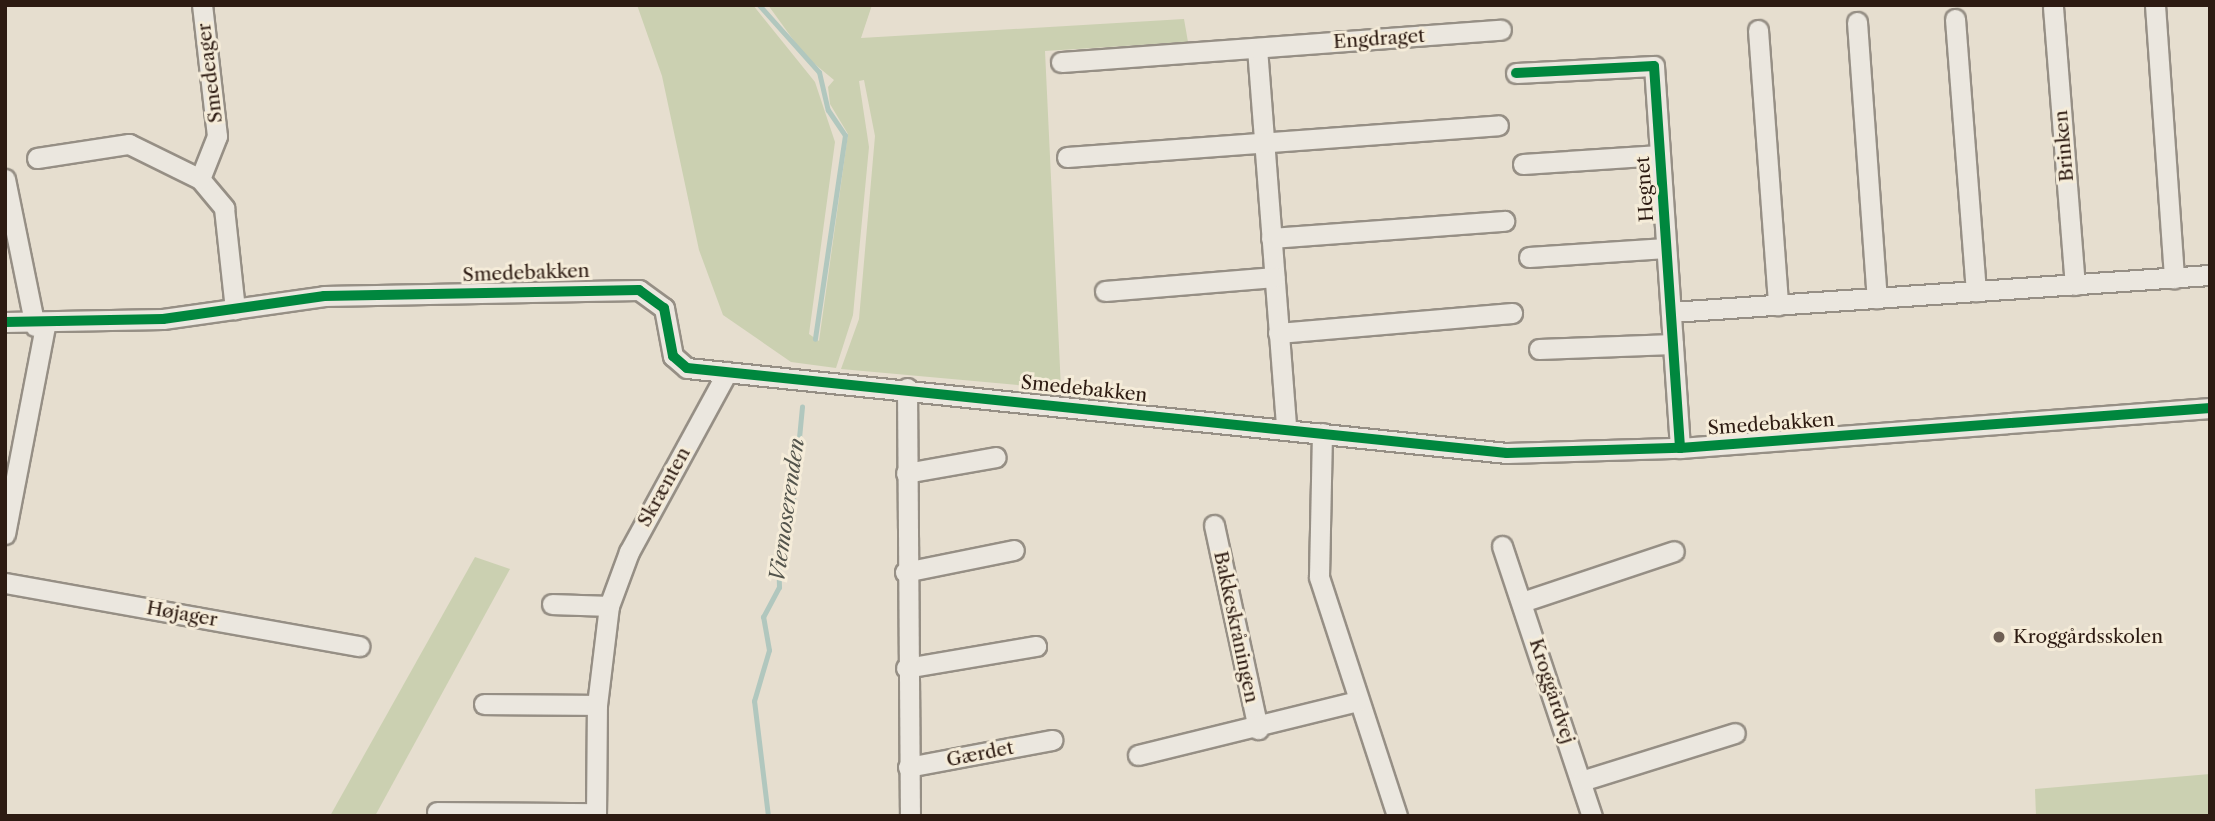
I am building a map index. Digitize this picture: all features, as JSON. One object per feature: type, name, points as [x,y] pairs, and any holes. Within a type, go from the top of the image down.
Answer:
[{"type":"street","name":"Smedeager","points":[[200,179],[218,136],[202,5]]},
{"type":"street","points":[[2155,5],[2174,278]]},
{"type":"street","name":"Brinken","points":[[2053,7],[2075,285]]},
{"type":"street","points":[[1955,19],[1976,291]]},
{"type":"street","points":[[1857,22],[1877,298]]},
{"type":"street","name":"Engdraget","points":[[1061,62],[1501,30]]},
{"type":"street","points":[[1758,30],[1778,305]]},
{"type":"street","points":[[1257,48],[1286,429]]},
{"type":"street","name":"Hegnet","points":[[1516,73],[1654,65],[1680,448]]},
{"type":"street","points":[[1067,157],[1498,125]]},
{"type":"street","points":[[37,158],[129,144],[200,179],[224,208],[235,309]]},
{"type":"street","name":"Hegnet","points":[[1523,164],[1660,155]]},
{"type":"street","points":[[5,179],[40,326],[5,534]]},
{"type":"street","points":[[1271,238],[1504,221]]},
{"type":"street","name":"Hegnet","points":[[1529,257],[1666,248]]},
{"type":"street","points":[[1671,312],[2210,275]]},
{"type":"street","points":[[1105,291],[1274,277]]},
{"type":"street","name":"Smedebakken","points":[[5,322],[40,326],[235,309],[324,296],[639,290],[664,308],[673,356],[687,368],[907,388],[1507,453],[1680,448],[2210,408]]},
{"type":"street","points":[[1278,333],[1512,313]]},
{"type":"street","points":[[1539,349],[1673,344]]},
{"type":"street","name":"Skrænten","points":[[437,812],[596,814],[597,705],[609,606],[629,552],[727,372]]},
{"type":"street","points":[[907,388],[905,572],[911,816]]},
{"type":"street","points":[[1322,433],[1319,577],[1397,816]]},
{"type":"street","points":[[906,472],[996,457]]},
{"type":"street","name":"Bakkeskråningen","points":[[1214,525],[1258,729]]},
{"type":"street","name":"Kroggårdvej","points":[[1503,546],[1592,816]]},
{"type":"street","points":[[905,572],[1014,550]]},
{"type":"street","points":[[1522,602],[1674,551]]},
{"type":"street","name":"Højager","points":[[5,583],[359,646]]},
{"type":"street","points":[[552,604],[609,606]]},
{"type":"street","points":[[906,668],[1036,646]]},
{"type":"street","name":"Bakkeskråningen","points":[[1138,755],[1258,729],[1358,701]]},
{"type":"street","points":[[484,704],[597,705]]},
{"type":"street","points":[[1581,781],[1734,733]]},
{"type":"street","name":"Gærdet","points":[[908,767],[1052,740]]},
{"type":"green space","points":[[637,5],[753,5],[815,82],[835,142],[809,334],[819,341],[848,134],[830,104],[828,87],[834,80],[805,56],[768,5],[872,5],[861,38],[1184,19],[1188,42],[1045,51],[1061,389],[841,369],[859,319],[875,136],[864,80],[859,81],[869,147],[853,315],[836,368],[791,362],[723,315],[699,250],[662,76]]},
{"type":"green space","points":[[475,557],[510,569],[375,816],[330,816]]},
{"type":"green space","points":[[2210,774],[2210,816],[2036,816],[2035,789]]},
{"type":"waterway","name":"Viemoserenden","points":[[759,5],[819,72],[828,110],[845,135],[815,339]]},
{"type":"waterway","name":"Viemoserenden","points":[[768,816],[754,701],[769,650],[763,617],[779,587],[778,545],[793,500],[802,406]]},
{"type":"cycle path","points":[[1516,73],[1654,66],[1680,448]]},
{"type":"cycle path","points":[[5,322],[163,319],[324,296],[639,290],[664,308],[673,356],[687,368],[1507,453],[1680,448],[2210,408]]},
{"type":"place","name":"Kroggårdsskolen","points":[[1999,637]]}]
